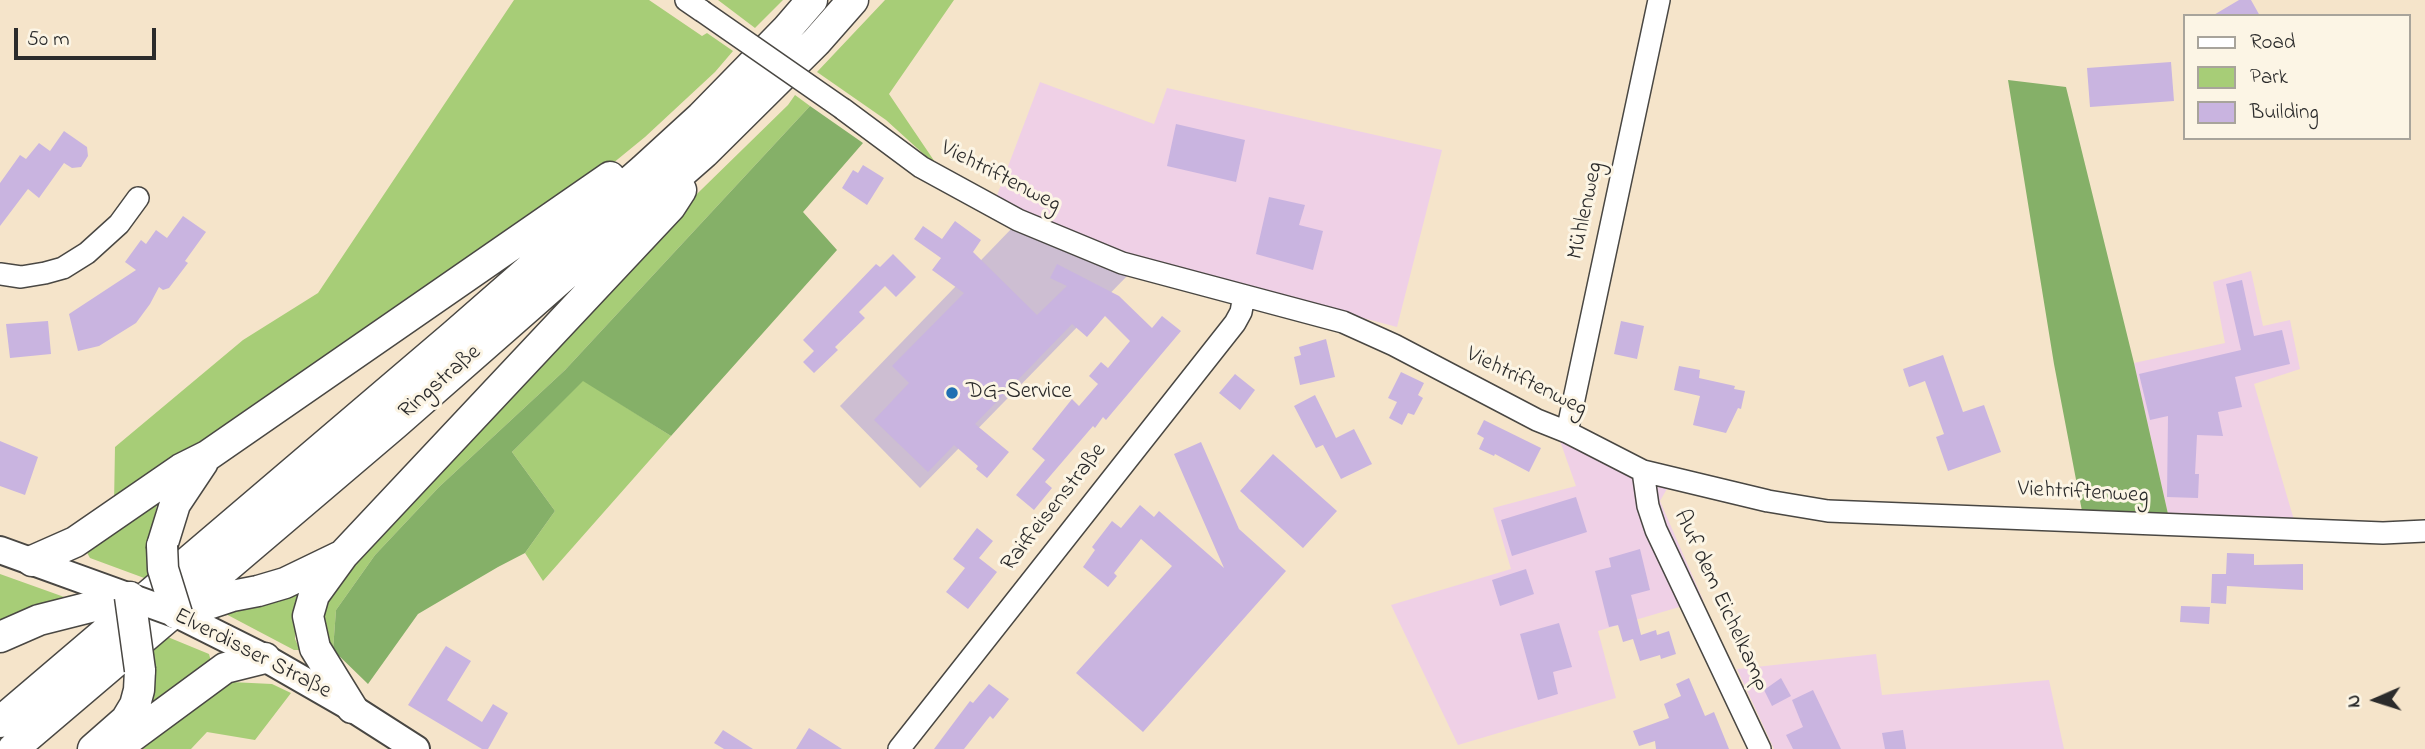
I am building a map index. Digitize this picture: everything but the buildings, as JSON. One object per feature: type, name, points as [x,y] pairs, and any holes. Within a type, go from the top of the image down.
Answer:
[{"type":"highway","name":"Ringstraße","points":[[0,722],[453,336],[643,170],[701,117],[812,0]]},
{"type":"highway","name":"Ringstraße","points":[[13,749],[385,433],[705,153],[816,42],[853,0]]},
{"type":"highway","points":[[32,561],[75,542],[181,469],[208,456],[625,167],[670,125],[701,117]]},
{"type":"highway","points":[[352,708],[315,648],[308,616],[314,595],[343,555],[670,207],[705,153]]},
{"type":"highway","points":[[208,456],[175,504],[162,546],[163,569],[188,620],[232,596],[285,583],[343,555]]},
{"type":"highway","points":[[0,637],[39,620],[76,612],[117,592],[140,670],[139,690],[127,720],[93,749]]},
{"type":"highway","points":[[115,749],[225,668],[265,658]]},
{"type":"main road","name":"Elverdisser Straße","points":[[0,550],[188,620],[265,658],[416,749]]},
{"type":"street","name":"Mühlenweg","points":[[1567,432],[1659,0]]},
{"type":"street","name":"Viehtriftenweg","points":[[694,6],[843,109],[921,167],[1018,220],[1122,264],[1343,322],[1643,471],[1768,501],[1828,511],[2369,532],[2425,531]]},
{"type":"street","points":[[0,274],[21,277],[63,268],[87,253],[111,231],[138,198]]},
{"type":"street","name":"Raiffeisenstraße","points":[[899,749],[1235,323],[1241,312],[1244,296]]},
{"type":"street","name":"Auf dem Eichelkamp","points":[[1643,471],[1648,506],[1656,530],[1760,749]]},
{"type":"shaded area","points":[[1040,82],[1154,124],[1167,88],[1442,150],[1397,327],[1128,256],[1044,222],[996,198]]},
{"type":"shaded area","points":[[1015,225],[1129,274],[920,488],[840,406]]},
{"type":"shaded area","points":[[2251,271],[2263,326],[2290,320],[2300,369],[2254,384],[2294,520],[2168,514],[2134,363],[2225,343],[2213,282]]},
{"type":"shaded area","points":[[1560,441],[1668,487],[1660,501],[1703,600],[1598,631],[1616,698],[1458,745],[1391,605],[1511,569],[1493,508],[1576,486]]},
{"type":"shaded area","points":[[1876,654],[1882,695],[2049,680],[2064,749],[1774,749],[1737,669]]},
{"type":"green space","points":[[514,0],[649,0],[702,36],[707,33],[733,51],[715,72],[645,137],[596,177],[114,504],[115,447],[243,340],[318,293]]},
{"type":"green space","points":[[718,0],[783,0],[755,28]]},
{"type":"green space","points":[[885,0],[954,0],[889,94],[939,168],[886,120],[817,72]]},
{"type":"green space","points":[[2008,80],[2066,87],[2168,514],[2082,511],[2054,364]]},
{"type":"green space","points":[[795,95],[810,106],[565,370],[439,487],[375,555],[336,610],[333,650],[322,623],[326,595],[658,232],[788,105]]},
{"type":"green space","points":[[810,106],[863,143],[803,212],[837,250],[671,436],[583,381],[512,452],[555,511],[525,553],[418,614],[368,684],[333,650],[336,610],[375,555],[439,487],[565,370]]},
{"type":"green space","points":[[583,380],[671,436],[543,581],[525,553],[555,511],[512,452]]},
{"type":"green space","points":[[158,501],[149,540],[155,582],[90,558],[85,549]]},
{"type":"green space","points":[[0,574],[81,603],[0,626]]},
{"type":"green space","points":[[303,590],[295,620],[295,639],[300,650],[294,650],[222,612]]},
{"type":"green space","points":[[141,626],[209,654],[212,665],[139,718]]},
{"type":"green space","points":[[231,682],[272,684],[291,693],[255,740],[207,732],[191,749],[133,749]]},
{"type":"place","name":"DG-Service","points":[[952,393]]}]
